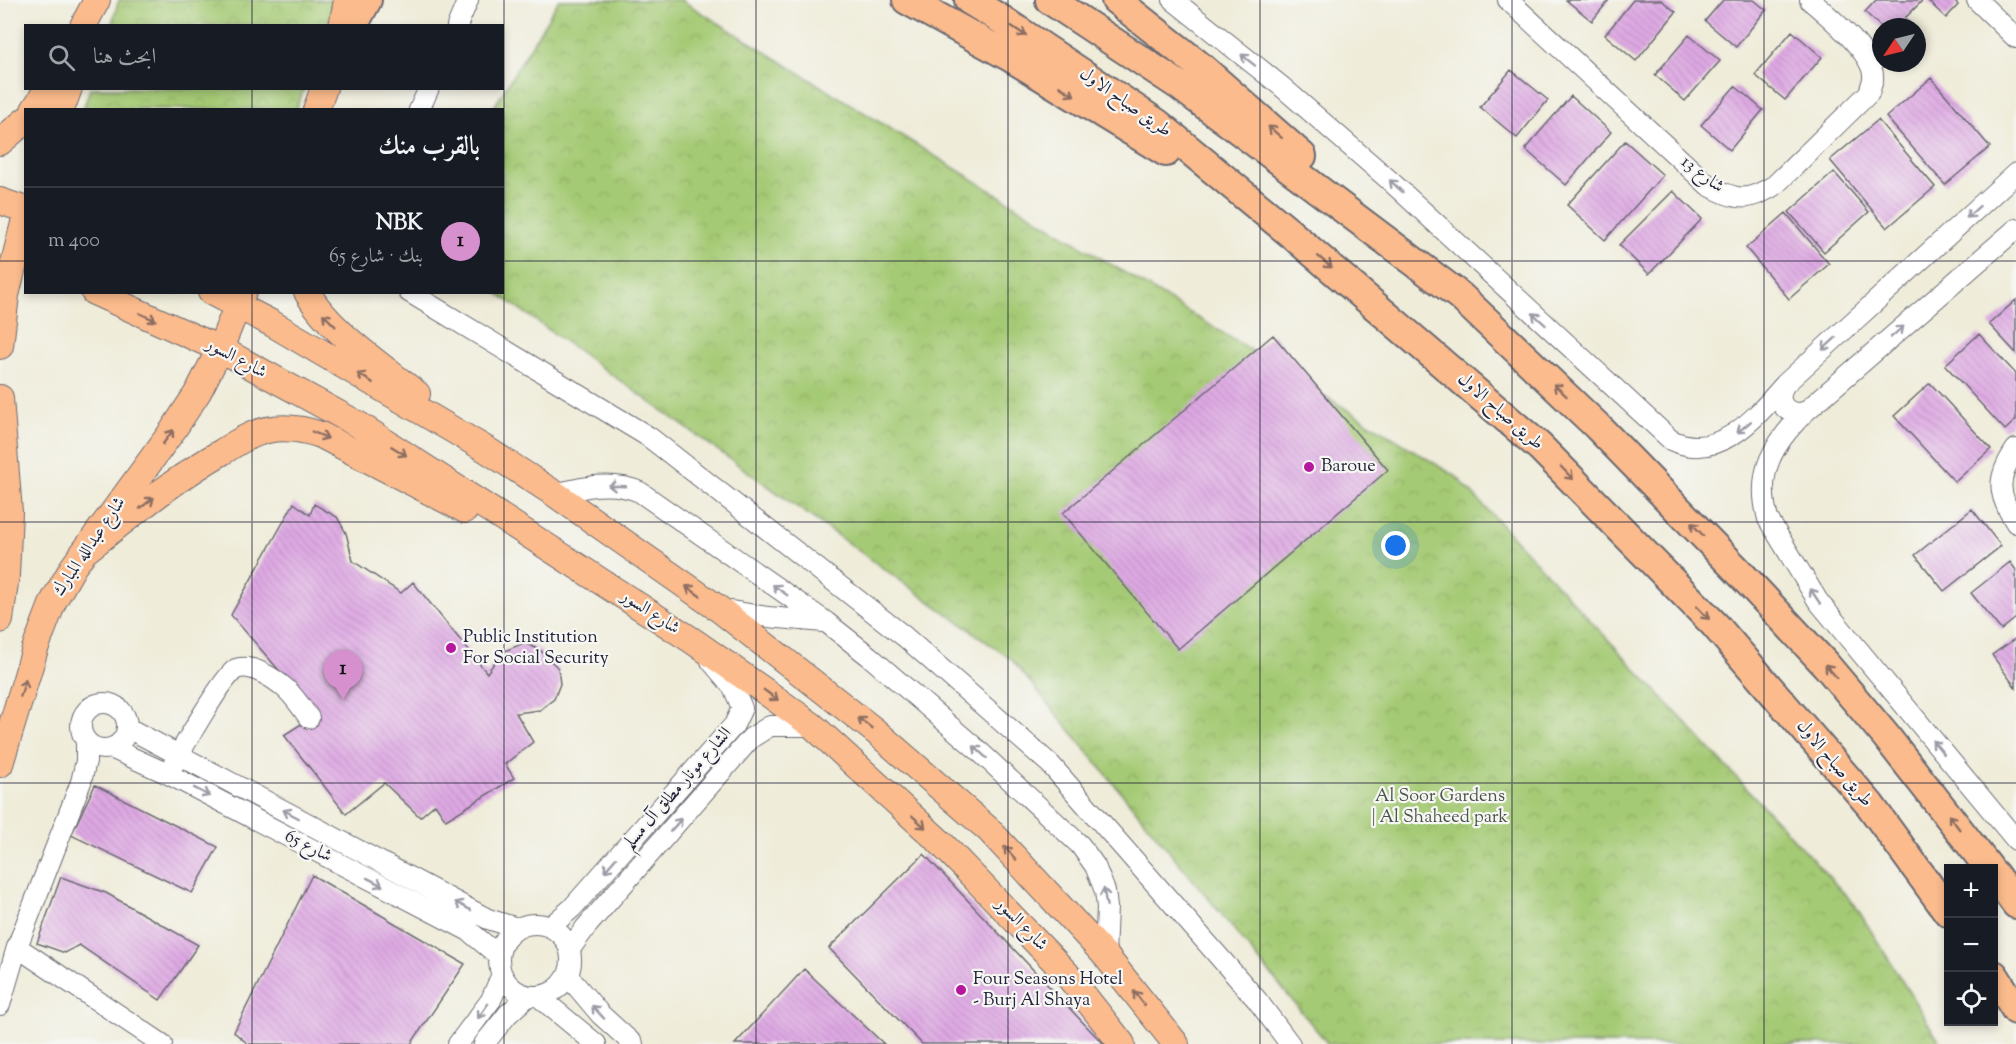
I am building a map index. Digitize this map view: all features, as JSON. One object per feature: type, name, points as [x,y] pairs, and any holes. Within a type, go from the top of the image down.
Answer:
[{"type":"highway","points":[[354,24],[367,0]]},
{"type":"highway","points":[[907,0],[1022,64],[1185,163],[1290,233]]},
{"type":"highway","name":"طريق صباح الاول","points":[[969,0],[1158,124],[1290,233],[1540,447],[1715,625],[1870,805],[1944,907]]},
{"type":"highway","points":[[1050,0],[1180,86],[1460,296]]},
{"type":"highway","points":[[1116,0],[1201,67],[1460,296],[1597,426],[1826,665],[1899,752],[1986,864]]},
{"type":"highway","points":[[1998,879],[2016,904]]},
{"type":"highway","points":[[1998,978],[2016,999]]},
{"type":"highway","points":[[1998,980],[2016,1010]]},
{"type":"main road","points":[[84,24],[100,0]]},
{"type":"main road","points":[[93,24],[100,0]]},
{"type":"main road","points":[[342,24],[348,0]]},
{"type":"main road","points":[[35,108],[47,90]]},
{"type":"main road","points":[[62,108],[68,90]]},
{"type":"main road","points":[[0,142],[24,122]]},
{"type":"main road","points":[[0,201],[24,209]]},
{"type":"main road","points":[[0,346],[13,256],[24,221]]},
{"type":"main road","name":"شارع السور","points":[[98,294],[220,349],[359,425],[693,641],[813,726],[940,842],[990,892],[1066,973],[1122,1044]]},
{"type":"main road","points":[[221,294],[240,298],[555,494],[719,609],[875,730],[989,830],[1105,955],[1176,1044]]},
{"type":"main road","points":[[308,294],[320,310],[340,330],[487,450]]},
{"type":"main road","name":"شارع عبدالله المبارك","points":[[0,764],[47,616],[60,588],[173,430],[207,375],[240,298]]},
{"type":"main road","points":[[0,398],[9,512],[6,575],[0,620]]},
{"type":"main road","points":[[84,552],[186,474],[239,441],[265,430],[297,429],[321,435],[582,570]]},
{"type":"street","points":[[458,24],[468,0]]},
{"type":"street","points":[[1173,0],[1281,86],[1388,178],[1671,440],[1685,445],[1704,445],[1728,438],[1748,424],[1785,384],[2016,173]]},
{"type":"street","name":"شارع 13","points":[[1509,0],[1708,185],[1725,194],[1740,198],[1759,195],[1775,185],[1869,93],[1874,77],[1865,55],[1849,35],[1810,0]]},
{"type":"street","points":[[1977,0],[2016,38]]},
{"type":"street","points":[[420,108],[428,90]]},
{"type":"street","points":[[2016,230],[1789,428],[1766,467],[1763,484],[1764,504],[1772,527],[1818,602],[2016,840]]},
{"type":"street","points":[[412,294],[649,437],[905,637],[1050,764],[1257,1000],[1290,1044]]},
{"type":"street","points":[[1785,384],[1780,391],[1783,407],[1797,414],[1805,412]]},
{"type":"street","points":[[2016,449],[2005,466],[2001,485],[2005,503],[2016,523]]},
{"type":"street","points":[[555,494],[587,486],[625,485],[640,492],[826,622],[980,751],[1080,845],[1095,866],[1105,891],[1107,907],[1105,955]]},
{"type":"street","points":[[719,609],[768,617],[826,622]]},
{"type":"street","name":"الشارع مونار مطلق آل مسلم","points":[[550,927],[572,908],[734,725],[742,708],[733,687],[693,641]]},
{"type":"street","points":[[168,774],[219,691],[233,671],[238,668],[256,670],[284,687],[309,718]]},
{"type":"street","points":[[81,782],[111,748],[123,740],[128,728],[124,713],[118,708],[112,704],[98,704],[91,707],[82,719],[82,734],[97,748],[111,748]]},
{"type":"street","name":"الشارع مونار مطلق آل مسلم","points":[[570,949],[586,927],[751,738],[770,726],[813,726]]},
{"type":"street","name":"شارع 65","points":[[128,728],[488,919],[517,928]]},
{"type":"street","points":[[0,1005],[17,948],[81,782],[86,761],[86,740]]},
{"type":"street","name":"شارع 65","points":[[111,748],[168,774],[469,930],[500,965]]},
{"type":"street","points":[[458,1044],[491,1000],[500,965],[502,945],[508,935],[517,928],[534,923],[550,927],[566,940],[570,949],[572,959],[568,976],[555,990],[533,996],[489,1041]]},
{"type":"street","points":[[17,948],[162,1044]]},
{"type":"street","points":[[500,965],[512,988],[533,996],[597,1044]]},
{"type":"street","points":[[568,976],[600,1014],[633,1044]]},
{"type":"green space","points":[[119,0],[335,0],[327,24],[112,24]]},
{"type":"green space","name":"Al Soor Gardens | Al Shaheed park","points":[[559,0],[681,0],[1457,477],[1855,905],[1941,1044],[1328,1044],[1012,660],[498,294],[504,294],[504,108],[493,108]]},
{"type":"green space","points":[[89,90],[304,90],[296,108],[83,108]]},
{"type":"building","points":[[1566,0],[1609,0],[1592,21]]},
{"type":"building","points":[[1633,0],[1661,0],[1676,12],[1636,61],[1605,35]]},
{"type":"building","points":[[1723,0],[1754,0],[1766,10],[1736,47],[1705,21]]},
{"type":"building","points":[[1876,0],[1923,0],[1905,18],[1872,19],[1865,12]]},
{"type":"building","points":[[1927,0],[1953,0],[1958,5],[1946,18]]},
{"type":"building","points":[[1792,31],[1822,57],[1785,100],[1755,75]]},
{"type":"building","points":[[1689,35],[1720,61],[1685,101],[1655,75]]},
{"type":"building","points":[[1511,70],[1548,100],[1517,138],[1480,107]]},
{"type":"building","points":[[1931,78],[1990,147],[1945,185],[1886,117]]},
{"type":"building","points":[[1735,86],[1763,110],[1730,150],[1701,125]]},
{"type":"building","points":[[1571,96],[1611,132],[1566,185],[1525,149]]},
{"type":"building","points":[[1878,120],[1935,187],[1887,228],[1830,160]]},
{"type":"building","points":[[1625,141],[1663,175],[1605,240],[1567,205]]},
{"type":"building","points":[[1834,172],[1869,212],[1824,252],[1789,212]]},
{"type":"building","points":[[1673,191],[1702,219],[1649,274],[1619,245]]},
{"type":"building","points":[[1786,213],[1829,264],[1789,299],[1746,248]]},
{"type":"building","points":[[2016,300],[2016,353],[1989,324]]},
{"type":"building","points":[[1979,334],[2016,374],[2016,420],[2005,430],[1945,365]]},
{"type":"building","points":[[1273,335],[1388,470],[1178,649],[1063,513]]},
{"type":"building","points":[[1930,383],[1991,449],[1955,482],[1894,416]]},
{"type":"building","points":[[294,503],[310,515],[314,504],[337,517],[346,533],[353,561],[401,593],[413,582],[487,673],[502,652],[524,643],[540,650],[558,668],[560,684],[554,699],[540,710],[516,713],[533,742],[505,764],[514,778],[446,820],[435,804],[420,817],[384,783],[346,814],[284,735],[317,714],[231,615]]},
{"type":"building","points":[[1972,509],[2001,546],[1944,591],[1915,555]]},
{"type":"building","points":[[2010,562],[2016,570],[2016,618],[2001,630],[1971,593]]},
{"type":"building","points":[[2016,638],[2016,688],[1992,655]]},
{"type":"building","points":[[95,785],[218,847],[192,893],[71,835]]},
{"type":"building","name":"Four Seasons Hotel - Burj Al Shaya","points":[[924,854],[1104,1044],[922,1044],[829,948]]},
{"type":"building","points":[[312,875],[465,964],[411,1044],[248,1044],[234,1032]]},
{"type":"building","points":[[61,877],[106,893],[198,945],[160,1000],[79,945],[65,953],[37,943]]},
{"type":"building","points":[[804,969],[884,1044],[735,1044]]},
{"type":"place","name":"Baroue","points":[[1309,467]]},
{"type":"place","name":"Public Institution For Social Security","points":[[451,648]]},
{"type":"place","name":"NBK","points":[[343,700]]},
{"type":"place","name":"Four Seasons Hotel - Burj Al Shaya","points":[[961,990]]}]
